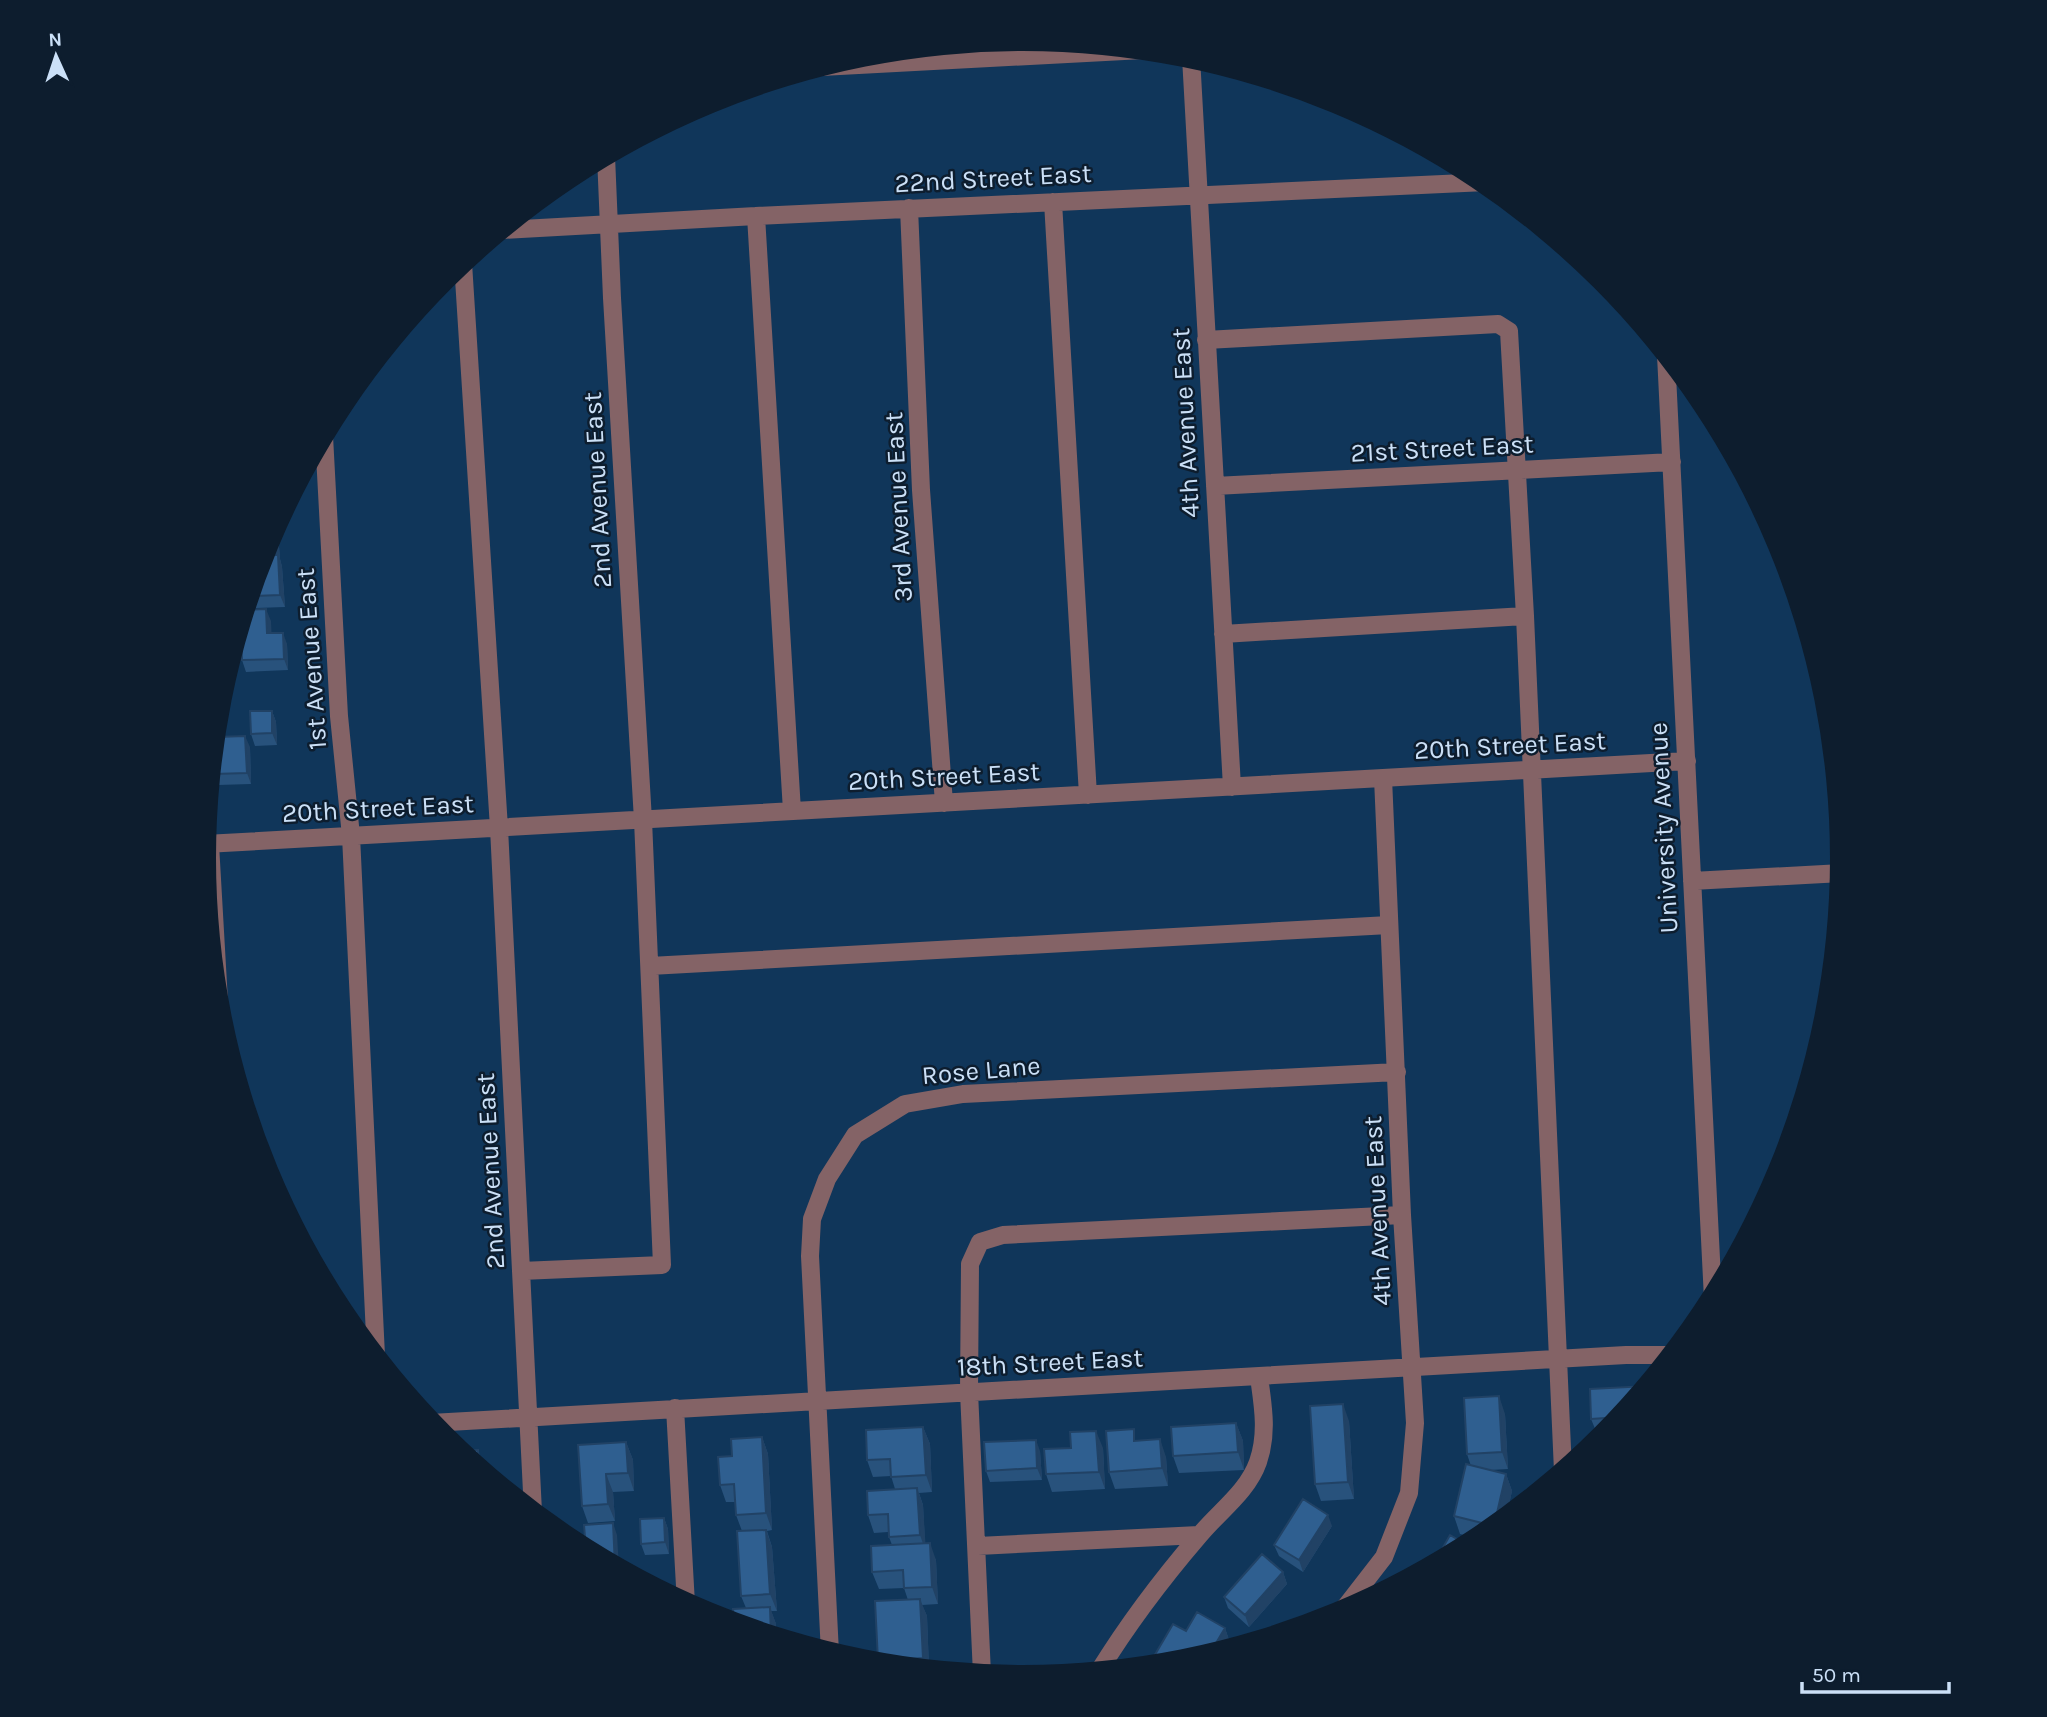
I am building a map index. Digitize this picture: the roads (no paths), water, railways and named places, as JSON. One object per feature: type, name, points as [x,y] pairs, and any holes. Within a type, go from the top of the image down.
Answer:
[{"type":"street","points":[[880,64],[1085,53]]},
{"type":"street","name":"4th Avenue East","points":[[1192,68],[1232,787]]},
{"type":"street","name":"2nd Avenue East","points":[[521,1271],[662,1265],[643,820],[607,167]]},
{"type":"street","name":"22nd Street East","points":[[518,229],[1465,183]]},
{"type":"street","points":[[1053,202],[1088,794]]},
{"type":"street","name":"3rd Avenue East","points":[[909,208],[921,490],[944,803]]},
{"type":"street","points":[[756,216],[792,811]]},
{"type":"street","name":"2nd Avenue East","points":[[464,276],[499,828],[532,1499]]},
{"type":"street","points":[[1206,340],[1499,324],[1509,331],[1525,616],[1562,1460]]},
{"type":"street","name":"University Avenue","points":[[1667,371],[1712,1280]]},
{"type":"street","name":"1st Avenue East","points":[[325,453],[339,716],[351,836],[375,1339]]},
{"type":"street","name":"21st Street East","points":[[1215,486],[1672,462]]},
{"type":"street","points":[[1223,634],[1525,616]]},
{"type":"street","name":"20th Street East","points":[[216,843],[1686,761]]},
{"type":"street","name":"4th Avenue East","points":[[1354,1595],[1384,1557],[1409,1493],[1415,1423],[1402,1215],[1382,778]]},
{"type":"street","points":[[1692,881],[1831,874]]},
{"type":"street","points":[[650,966],[1390,925]]},
{"type":"street","name":"Rose Lane","points":[[830,1643],[810,1256],[812,1219],[827,1179],[855,1135],[905,1104],[963,1094],[1397,1072]]},
{"type":"street","points":[[982,1665],[969,1392],[970,1264],[980,1242],[1003,1235],[1402,1215]]},
{"type":"street","name":"18th Street East","points":[[445,1422],[1660,1355]]},
{"type":"street","points":[[1105,1662],[1148,1599],[1199,1535],[1241,1492],[1257,1464],[1264,1441],[1259,1377]]},
{"type":"street","points":[[674,1408],[685,1592]]},
{"type":"street","points":[[978,1546],[1199,1535]]}]
